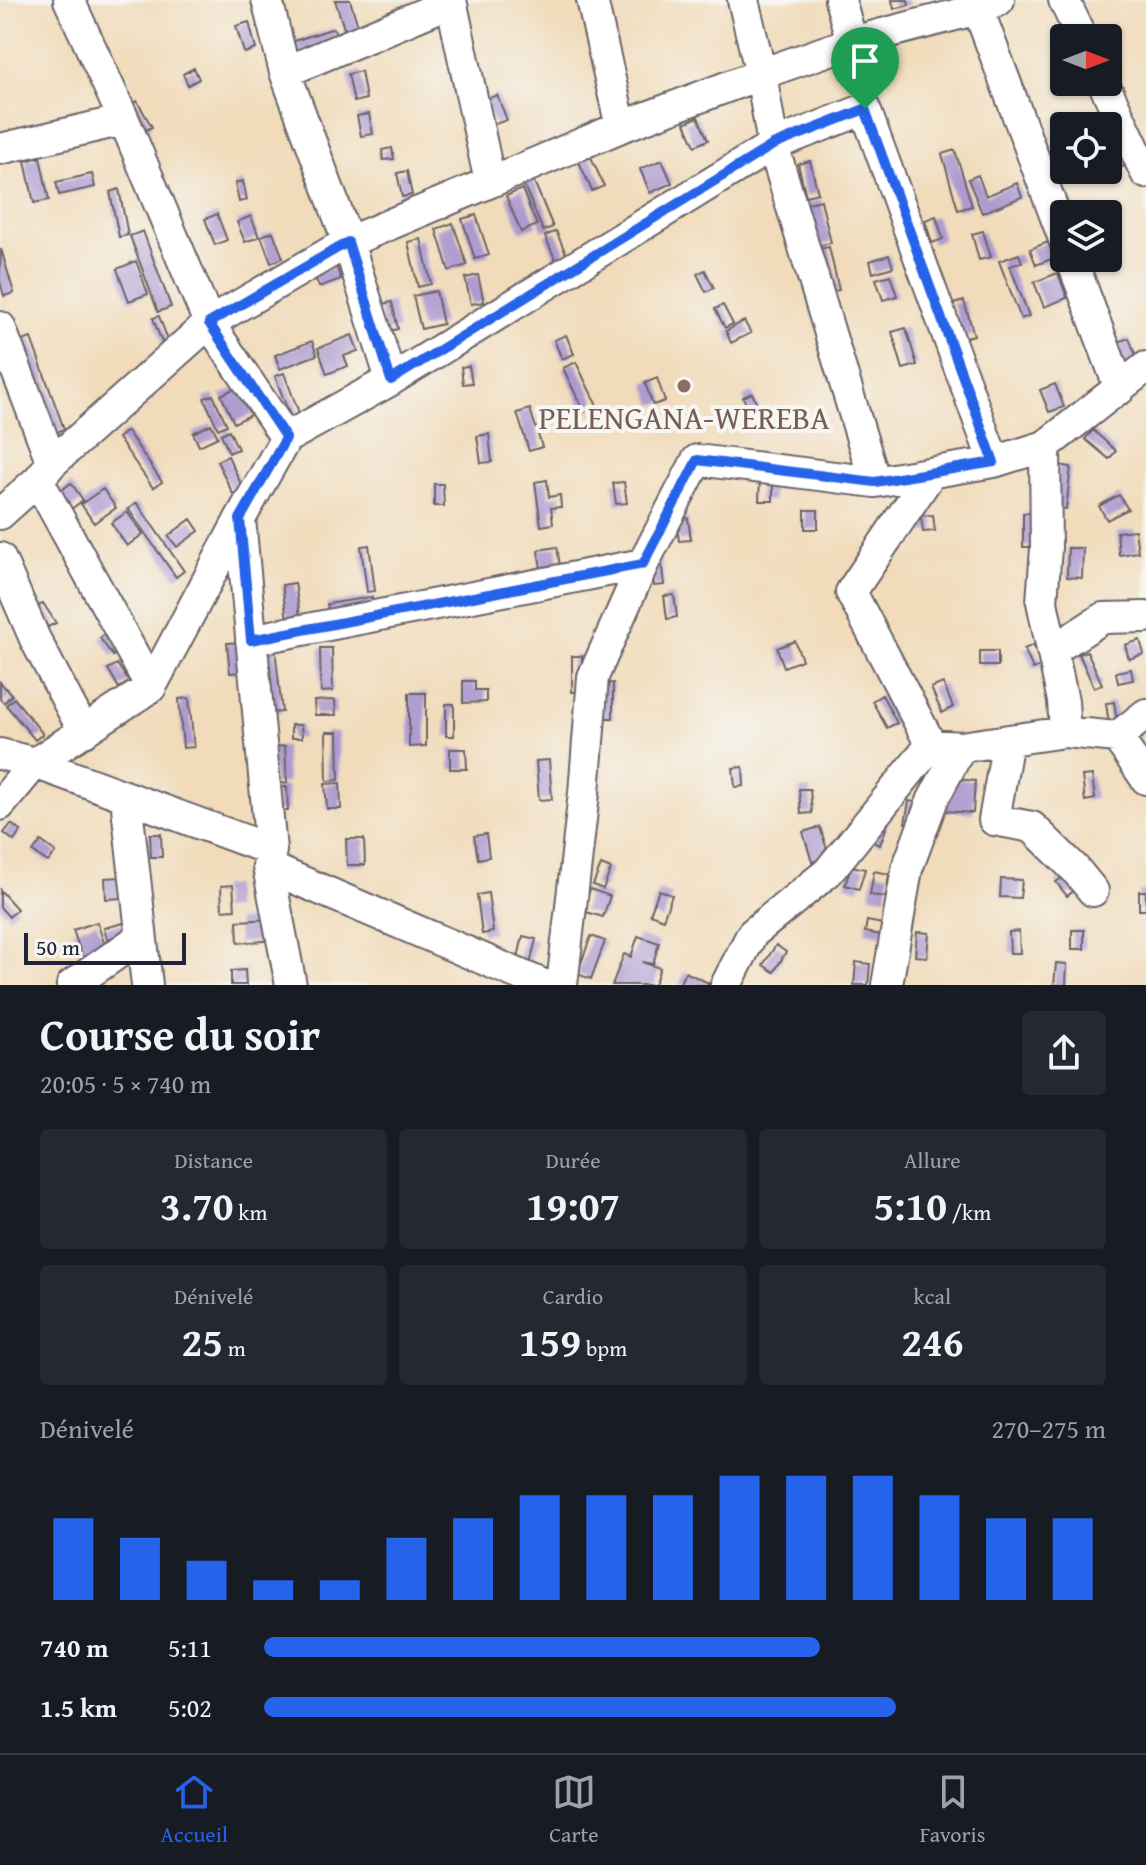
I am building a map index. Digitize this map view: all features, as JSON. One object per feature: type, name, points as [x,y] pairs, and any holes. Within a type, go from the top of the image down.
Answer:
[{"type":"street","points":[[69,0],[124,120],[209,323],[286,438]]},
{"type":"street","points":[[267,0],[285,72],[348,242],[391,380]]},
{"type":"street","points":[[592,0],[621,127]]},
{"type":"street","points":[[743,0],[761,74],[773,145],[875,482]]},
{"type":"street","points":[[840,0],[852,42]]},
{"type":"street","points":[[1064,0],[1075,24]]},
{"type":"street","points":[[285,72],[451,1],[490,182]]},
{"type":"street","points":[[0,514],[209,323],[348,242],[621,127],[852,42],[923,11],[988,4],[1051,200]]},
{"type":"street","points":[[1110,96],[1146,173]]},
{"type":"street","points":[[0,805],[35,763],[151,687],[286,438],[391,380],[773,145],[865,109],[994,462]]},
{"type":"street","points":[[0,149],[124,120]]},
{"type":"street","points":[[1076,272],[1120,389]]},
{"type":"street","points":[[0,327],[45,472],[151,687]]},
{"type":"street","points":[[562,985],[584,793],[593,677],[643,564],[697,460],[875,482],[994,462],[1045,446],[1146,367]]},
{"type":"street","points":[[1045,446],[1046,548],[1042,602],[1063,701],[1065,732]]},
{"type":"street","points":[[931,473],[851,592],[931,745]]},
{"type":"street","points":[[240,519],[270,858],[291,985]]},
{"type":"street","points":[[0,558],[35,639],[84,732]]},
{"type":"street","points":[[251,640],[643,564]]},
{"type":"street","points":[[1052,651],[1103,618],[1146,617]]},
{"type":"street","points":[[931,745],[961,747],[1065,732],[1117,737],[1146,714]]},
{"type":"street","points":[[1117,737],[1146,779]]},
{"type":"street","points":[[1008,740],[994,820],[1032,827],[1093,891]]},
{"type":"street","points":[[726,985],[752,934],[828,872],[931,745]]},
{"type":"street","points":[[887,985],[907,869],[933,799],[961,747]]},
{"type":"street","points":[[0,754],[35,763],[126,798],[270,858],[544,985]]},
{"type":"street","points":[[126,798],[147,985]]},
{"type":"street","points":[[72,985],[141,937]]},
{"type":"building","points":[[335,0],[350,0],[361,36],[348,41]]},
{"type":"building","points":[[892,0],[908,0],[909,5],[894,9]]},
{"type":"building","points":[[249,22],[256,49],[244,53],[236,26]]},
{"type":"building","points":[[334,28],[338,41],[295,54],[291,42]]},
{"type":"building","points":[[194,68],[199,79],[188,85],[183,74]]},
{"type":"building","points":[[361,71],[366,99],[354,102],[348,74]]},
{"type":"building","points":[[497,95],[507,120],[495,124],[484,100]]},
{"type":"building","points":[[137,101],[152,127],[144,131],[130,105]]},
{"type":"building","points":[[369,114],[373,134],[361,136],[357,116]]},
{"type":"building","points":[[698,117],[708,140],[695,146],[685,123]]},
{"type":"building","points":[[1122,141],[1130,164],[1122,167]]},
{"type":"building","points":[[392,148],[394,159],[383,160],[382,150]]},
{"type":"building","points":[[955,150],[972,206],[958,210],[942,154]]},
{"type":"building","points":[[40,157],[49,200],[34,203],[25,161]]},
{"type":"building","points":[[591,157],[604,186],[592,191],[579,162]]},
{"type":"building","points":[[662,160],[672,183],[650,193],[640,169]]},
{"type":"building","points":[[810,161],[818,193],[806,196],[798,164]]},
{"type":"building","points":[[407,171],[412,195],[402,197],[397,173]]},
{"type":"building","points":[[92,174],[95,187],[59,195],[56,182]]},
{"type":"building","points":[[978,175],[986,196],[1017,183],[1022,197],[982,213],[968,179]]},
{"type":"building","points":[[533,179],[553,227],[543,231],[523,183]]},
{"type":"building","points":[[243,181],[247,200],[239,202],[235,183]]},
{"type":"building","points":[[119,189],[128,235],[119,237],[110,192]]},
{"type":"building","points":[[522,189],[537,225],[521,232],[506,196]]},
{"type":"building","points":[[821,200],[831,243],[815,246],[805,204]]},
{"type":"building","points":[[217,214],[227,240],[215,245],[205,219]]},
{"type":"building","points":[[476,215],[489,255],[475,259],[462,219]]},
{"type":"building","points":[[251,216],[259,237],[245,242],[237,222]]},
{"type":"building","points":[[936,216],[943,239],[932,243],[925,220]]},
{"type":"building","points":[[453,223],[467,265],[449,271],[436,229]]},
{"type":"building","points":[[143,231],[171,307],[158,312],[130,236]]},
{"type":"building","points":[[556,231],[567,256],[556,261],[545,236]]},
{"type":"building","points":[[983,231],[991,257],[979,260],[972,234]]},
{"type":"building","points":[[273,232],[283,258],[271,263],[261,236]]},
{"type":"building","points":[[421,239],[431,284],[418,287],[408,242]]},
{"type":"building","points":[[1048,242],[1050,260],[1036,265],[1030,249]]},
{"type":"building","points":[[829,247],[839,290],[829,292],[819,249]]},
{"type":"building","points":[[1,249],[14,293],[4,296],[0,281]]},
{"type":"building","points":[[1019,254],[1022,262],[1010,266],[1029,316],[1021,319],[999,261]]},
{"type":"building","points":[[889,255],[893,267],[873,273],[870,261]]},
{"type":"building","points":[[136,261],[148,294],[129,301],[117,269]]},
{"type":"building","points":[[336,266],[341,279],[319,287],[314,274]]},
{"type":"building","points":[[705,270],[714,288],[706,292],[697,274]]},
{"type":"building","points":[[1058,273],[1067,298],[1044,307],[1034,282]]},
{"type":"building","points":[[478,275],[484,302],[471,304],[465,278]]},
{"type":"building","points":[[890,275],[897,296],[883,300],[876,279]]},
{"type":"building","points":[[436,291],[443,324],[421,329],[413,296]]},
{"type":"building","points":[[964,301],[974,335],[963,338],[953,304]]},
{"type":"building","points":[[392,302],[398,329],[385,332],[379,305]]},
{"type":"building","points":[[723,305],[733,324],[725,328],[715,309]]},
{"type":"building","points":[[159,316],[170,346],[164,348],[153,318]]},
{"type":"building","points":[[744,321],[751,333],[731,343],[726,331]]},
{"type":"building","points":[[906,328],[917,365],[903,369],[892,332]]},
{"type":"building","points":[[352,335],[358,351],[344,356],[348,366],[327,374],[318,348]]},
{"type":"building","points":[[566,335],[574,354],[562,359],[554,340]]},
{"type":"building","points":[[31,338],[64,429],[53,434],[19,342]]},
{"type":"building","points":[[1129,338],[1137,359],[1123,364],[1115,343]]},
{"type":"building","points":[[312,341],[317,355],[280,369],[275,355]]},
{"type":"building","points":[[576,362],[597,406],[584,412],[563,368]]},
{"type":"building","points":[[469,366],[472,383],[463,384],[461,367]]},
{"type":"building","points":[[284,373],[302,421],[293,424],[275,376]]},
{"type":"building","points":[[657,378],[665,401],[653,405],[645,383]]},
{"type":"building","points":[[250,381],[263,409],[234,423],[221,395]]},
{"type":"building","points":[[1055,384],[1064,407],[1049,412],[1040,390]]},
{"type":"building","points":[[752,393],[762,415],[752,419],[743,397]]},
{"type":"building","points":[[213,395],[227,425],[218,429],[204,398]]},
{"type":"building","points":[[530,409],[542,447],[529,451],[517,413]]},
{"type":"building","points":[[211,424],[218,437],[199,446],[193,433]]},
{"type":"building","points":[[229,430],[238,449],[229,453],[221,434]]},
{"type":"building","points":[[1093,430],[1116,451],[1109,459],[1085,439]]},
{"type":"building","points":[[127,431],[162,482],[153,488],[118,438]]},
{"type":"building","points":[[489,434],[492,462],[481,463],[477,436]]},
{"type":"building","points":[[228,456],[243,488],[233,494],[217,461]]},
{"type":"building","points":[[1059,465],[1071,467],[1066,509],[1055,508]]},
{"type":"building","points":[[760,477],[773,478],[773,501],[759,501]]},
{"type":"building","points":[[547,480],[549,497],[560,495],[561,507],[551,508],[553,524],[541,526],[535,482]]},
{"type":"building","points":[[624,482],[627,503],[616,504],[613,483]]},
{"type":"building","points":[[71,483],[83,500],[70,510],[58,493]]},
{"type":"building","points":[[434,484],[443,484],[444,506],[434,506]]},
{"type":"building","points":[[103,489],[116,508],[94,523],[81,504]]},
{"type":"building","points":[[1119,495],[1128,509],[1107,520],[1099,506]]},
{"type":"building","points":[[137,503],[184,571],[176,577],[128,509]]},
{"type":"building","points":[[805,510],[818,510],[818,529],[805,529]]},
{"type":"building","points":[[127,512],[143,534],[127,546],[111,523]]},
{"type":"building","points":[[1023,513],[1034,513],[1033,547],[1023,547]]},
{"type":"building","points":[[933,515],[935,531],[923,532],[921,516]]},
{"type":"building","points":[[688,518],[691,540],[679,541],[676,520]]},
{"type":"building","points":[[191,519],[199,531],[177,547],[168,536]]},
{"type":"building","points":[[1135,530],[1138,552],[1119,555],[1117,532]]},
{"type":"building","points":[[369,545],[375,591],[367,592],[361,546]]},
{"type":"building","points":[[557,547],[561,573],[542,575],[538,550]]},
{"type":"building","points":[[1068,548],[1083,548],[1082,578],[1067,577]]},
{"type":"building","points":[[661,559],[664,585],[654,586],[651,561]]},
{"type":"building","points":[[295,583],[301,624],[288,626],[282,585]]},
{"type":"building","points":[[674,595],[677,617],[667,619],[664,596]]},
{"type":"building","points":[[372,597],[373,611],[329,617],[327,604]]},
{"type":"building","points":[[43,603],[56,623],[48,627],[36,608]]},
{"type":"building","points":[[109,631],[122,649],[113,656],[100,638]]},
{"type":"building","points":[[1140,640],[1144,654],[1129,659],[1125,645]]},
{"type":"building","points":[[795,641],[802,660],[784,667],[777,648]]},
{"type":"building","points":[[243,642],[245,672],[230,673],[227,643]]},
{"type":"building","points":[[1033,645],[1043,665],[1033,669],[1024,649]]},
{"type":"building","points":[[275,648],[282,712],[271,713],[264,649]]},
{"type":"building","points":[[320,648],[332,648],[333,691],[321,692]]},
{"type":"building","points":[[980,651],[998,651],[998,666],[980,666]]},
{"type":"building","points":[[1087,651],[1102,684],[1094,688],[1079,654]]},
{"type":"building","points":[[572,656],[582,656],[582,692],[572,692]]},
{"type":"building","points":[[117,664],[129,682],[119,688],[108,669]]},
{"type":"building","points":[[1131,669],[1133,680],[1118,683],[1116,672]]},
{"type":"building","points":[[463,681],[475,681],[475,690],[486,690],[486,702],[463,703]]},
{"type":"building","points":[[0,682],[12,695],[4,703],[0,699]]},
{"type":"building","points":[[613,683],[613,718],[602,718],[601,684]]},
{"type":"building","points":[[943,683],[953,707],[942,713],[931,688]]},
{"type":"building","points":[[409,693],[426,693],[426,746],[409,747]]},
{"type":"building","points":[[882,695],[897,723],[887,728],[872,701]]},
{"type":"building","points":[[14,698],[43,734],[35,740],[6,705]]},
{"type":"building","points":[[189,698],[194,747],[183,748],[179,699]]},
{"type":"building","points":[[335,700],[336,715],[315,715],[314,701]]},
{"type":"building","points":[[1114,702],[1117,723],[1109,724],[1106,703]]},
{"type":"building","points":[[446,704],[454,704],[454,736],[446,736]]},
{"type":"building","points":[[291,725],[301,725],[302,738],[291,738]]},
{"type":"building","points":[[326,732],[338,732],[339,780],[327,781]]},
{"type":"building","points":[[285,746],[287,783],[274,784],[272,747]]},
{"type":"building","points":[[450,749],[466,749],[467,769],[450,769]]},
{"type":"building","points":[[549,760],[552,799],[539,800],[536,761]]},
{"type":"building","points":[[743,767],[744,786],[735,787],[733,768]]},
{"type":"building","points":[[1092,775],[1095,799],[1085,801],[1082,776]]},
{"type":"building","points":[[948,778],[975,781],[973,813],[945,811]]},
{"type":"building","points":[[340,783],[341,809],[327,809],[325,784]]},
{"type":"building","points":[[275,787],[287,787],[288,811],[277,811]]},
{"type":"building","points":[[799,789],[810,789],[812,813],[801,814]]},
{"type":"building","points":[[909,801],[921,803],[918,825],[905,823]]},
{"type":"building","points":[[878,820],[888,823],[880,845],[870,841]]},
{"type":"building","points":[[11,824],[21,831],[14,841],[4,833]]},
{"type":"building","points":[[820,827],[829,857],[812,862],[803,832]]},
{"type":"building","points":[[150,834],[161,834],[162,857],[151,857]]},
{"type":"building","points":[[486,834],[489,857],[478,859],[474,836]]},
{"type":"building","points":[[346,839],[364,839],[365,865],[347,865]]},
{"type":"building","points":[[41,841],[56,852],[48,862],[33,852]]},
{"type":"building","points":[[601,865],[611,869],[603,889],[593,885]]},
{"type":"building","points":[[851,866],[865,869],[859,889],[845,885]]},
{"type":"building","points":[[874,871],[889,874],[886,897],[870,895]]},
{"type":"building","points":[[1065,876],[1075,890],[1067,896],[1056,882]]},
{"type":"building","points":[[122,877],[123,898],[106,899],[105,878]]},
{"type":"building","points":[[1001,879],[1022,880],[1020,898],[1000,897]]},
{"type":"building","points":[[233,885],[235,909],[222,910],[221,886]]},
{"type":"building","points":[[590,889],[610,896],[603,917],[583,911]]},
{"type":"building","points":[[0,890],[17,909],[9,917],[0,907]]},
{"type":"building","points":[[659,890],[672,895],[663,919],[650,914]]},
{"type":"building","points":[[1139,891],[1146,891],[1146,910],[1139,910]]},
{"type":"building","points":[[488,893],[493,932],[482,934],[477,895]]},
{"type":"building","points":[[272,919],[274,940],[238,943],[237,921]]},
{"type":"building","points":[[867,921],[888,925],[886,936],[865,932]]},
{"type":"building","points":[[97,922],[108,954],[84,962],[73,930]]},
{"type":"building","points":[[128,922],[131,933],[107,939],[104,928]]},
{"type":"building","points":[[1072,930],[1084,930],[1084,949],[1072,949]]},
{"type":"building","points":[[1019,931],[1020,953],[1010,953],[1009,932]]},
{"type":"building","points":[[917,932],[929,933],[927,957],[915,956]]},
{"type":"building","points":[[523,936],[536,939],[530,965],[517,962]]},
{"type":"building","points":[[591,936],[605,941],[591,979],[577,974]]},
{"type":"building","points":[[638,936],[659,943],[653,964],[642,962],[660,968],[654,985],[612,985],[624,954],[631,957]]},
{"type":"building","points":[[776,945],[786,952],[774,972],[763,965]]},
{"type":"building","points":[[856,962],[870,964],[868,985],[854,985]]},
{"type":"building","points":[[1056,963],[1067,964],[1066,985],[1054,985]]},
{"type":"building","points":[[245,970],[246,985],[231,985],[231,971]]},
{"type":"building","points":[[685,972],[713,985],[679,985]]},
{"type":"place","name":"PELENGANA-WEREBA","points":[[684,386]]},
{"type":"route","points":[[865,109],[994,462],[875,482],[697,460],[643,564],[251,640],[240,519],[286,438],[209,323],[348,242],[391,380],[773,145],[865,109]]}]
